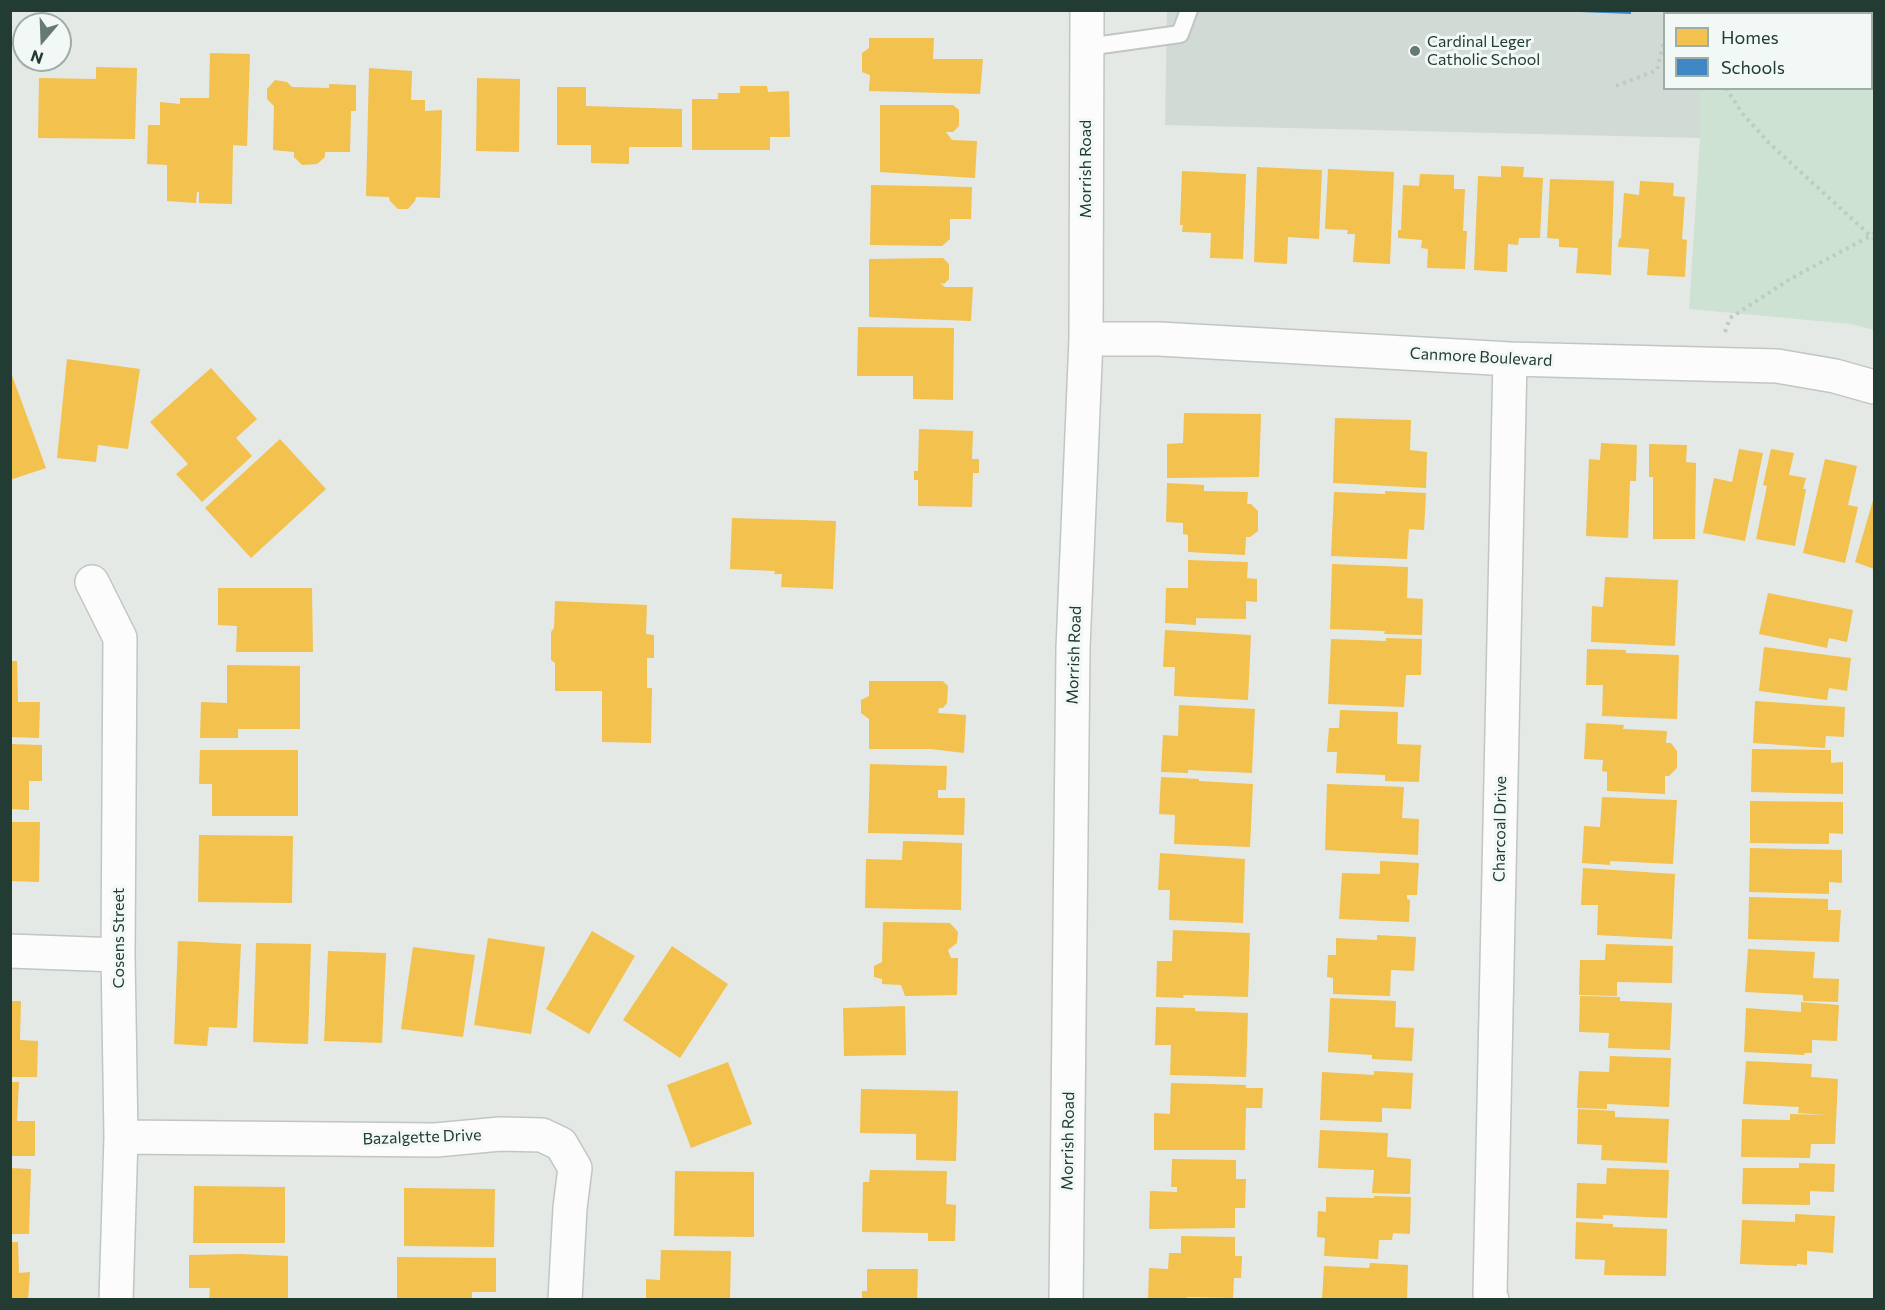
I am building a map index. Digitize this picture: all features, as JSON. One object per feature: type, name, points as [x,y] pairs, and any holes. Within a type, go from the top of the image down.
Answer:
[{"type":"street","name":"Morrish Road","points":[[1066,1299],[1073,648],[1086,339],[1087,10]]},
{"type":"street","name":"Canmore Boulevard","points":[[1086,339],[1159,339],[1510,359],[1778,366],[1835,376],[1875,387]]},
{"type":"street","name":"Charcoal Drive","points":[[1492,1299],[1490,1295],[1491,1233],[1510,359]]},
{"type":"street","name":"Cosens Street","points":[[92,582],[120,638],[118,955],[122,1137],[116,1299]]},
{"type":"street","points":[[10,951],[118,955]]},
{"type":"street","name":"Bazalgette Drive","points":[[122,1137],[436,1140],[500,1134],[542,1136],[561,1144],[575,1168],[570,1208],[565,1299]]},
{"type":"lane","points":[[1087,47],[1179,34],[1189,10]]},
{"type":"path","points":[[1616,86],[1656,70],[1663,47]]},
{"type":"path","points":[[1727,90],[1742,113],[1769,143],[1873,236],[1790,279],[1730,318]]},
{"type":"shaded area","name":"Cardinal Leger Catholic School","points":[[1167,11],[1701,11],[1663,12],[1663,90],[1700,90],[1700,138],[1165,125]]},
{"type":"green space","points":[[1874,11],[1874,330],[1851,324],[1689,309],[1700,138],[1700,90],[1873,90],[1873,12],[1701,12]]},
{"type":"building: Homes","points":[[869,38],[934,38],[933,59],[983,59],[980,94],[869,91],[870,75],[862,72],[862,53],[869,48]]},
{"type":"building: Homes","points":[[210,53],[250,54],[247,146],[233,145],[232,204],[199,203],[199,192],[197,192],[196,203],[167,201],[167,165],[147,164],[148,125],[160,125],[160,102],[180,104],[180,98],[209,98]]},
{"type":"building: Homes","points":[[96,67],[137,68],[135,139],[38,138],[39,78],[96,79]]},
{"type":"building: Homes","points":[[369,68],[412,71],[411,100],[425,100],[425,111],[442,110],[440,198],[416,197],[408,209],[398,209],[389,197],[366,196]]},
{"type":"building: Homes","points":[[477,78],[520,79],[519,152],[476,151]]},
{"type":"building: Homes","points":[[275,80],[287,82],[292,87],[329,88],[329,84],[356,85],[356,111],[351,111],[350,152],[325,152],[325,157],[317,164],[302,165],[294,157],[294,152],[273,150],[274,106],[267,99],[267,89]]},
{"type":"building: Homes","points":[[740,86],[767,86],[768,92],[789,91],[790,137],[770,137],[770,150],[692,150],[692,99],[718,99],[718,93],[740,93]]},
{"type":"building: Homes","points":[[557,87],[586,87],[586,106],[682,109],[682,147],[629,147],[629,164],[591,163],[591,145],[557,145]]},
{"type":"building: Homes","points":[[880,105],[953,105],[959,110],[959,126],[953,132],[946,132],[952,140],[977,141],[975,178],[880,172]]},
{"type":"building: Homes","points":[[1501,166],[1524,167],[1523,177],[1543,178],[1540,238],[1519,238],[1518,245],[1508,244],[1507,272],[1474,270],[1478,176],[1501,177]]},
{"type":"building: Homes","points":[[1257,167],[1322,170],[1319,239],[1288,237],[1287,264],[1254,262]]},
{"type":"building: Homes","points":[[1328,169],[1394,172],[1390,264],[1353,262],[1355,234],[1347,234],[1348,230],[1325,229]]},
{"type":"building: Homes","points":[[1182,171],[1246,174],[1243,259],[1210,258],[1211,233],[1182,232],[1183,225],[1180,225]]},
{"type":"building: Homes","points":[[1420,174],[1454,175],[1454,189],[1465,189],[1463,231],[1467,231],[1465,269],[1427,268],[1428,249],[1421,248],[1422,240],[1398,238],[1398,230],[1401,230],[1403,185],[1419,186]]},
{"type":"building: Homes","points":[[1550,179],[1614,181],[1611,275],[1576,273],[1578,248],[1559,247],[1559,239],[1547,238]]},
{"type":"building: Homes","points":[[1640,181],[1674,183],[1673,196],[1685,197],[1682,239],[1687,240],[1685,277],[1647,275],[1649,249],[1618,247],[1621,238],[1624,193],[1639,195]]},
{"type":"building: Homes","points":[[871,185],[972,187],[971,219],[950,219],[950,239],[942,246],[870,245]]},
{"type":"building: Homes","points":[[943,258],[949,264],[949,279],[944,284],[940,283],[945,287],[973,287],[971,321],[869,317],[869,259]]},
{"type":"building: Homes","points":[[858,327],[954,328],[953,400],[913,399],[913,376],[857,376]]},
{"type":"building: Homes","points":[[67,359],[140,369],[128,449],[98,445],[96,462],[57,458]]},
{"type":"building: Homes","points":[[211,368],[257,419],[236,438],[252,456],[202,502],[176,474],[188,464],[150,422]]},
{"type":"building: Homes","points":[[10,370],[46,468],[10,480]]},
{"type":"building: Homes","points":[[1184,413],[1261,414],[1259,477],[1167,478],[1167,444],[1183,443]]},
{"type":"building: Homes","points":[[1335,418],[1411,420],[1410,450],[1427,452],[1426,488],[1333,483]]},
{"type":"building: Homes","points":[[919,429],[973,431],[972,459],[979,459],[979,473],[973,473],[972,507],[918,506],[918,480],[914,480],[914,471],[918,471]]},
{"type":"building: Homes","points":[[280,439],[326,489],[251,558],[205,508]]},
{"type":"building: Homes","points":[[1601,443],[1637,445],[1636,481],[1630,481],[1628,538],[1586,536],[1589,459],[1600,460]]},
{"type":"building: Homes","points":[[1649,444],[1687,445],[1686,462],[1696,463],[1695,539],[1653,539],[1653,477],[1649,477]]},
{"type":"building: Homes","points":[[1739,449],[1763,453],[1745,541],[1703,533],[1714,478],[1732,482]]},
{"type":"building: Homes","points":[[1771,449],[1794,453],[1789,475],[1806,478],[1795,546],[1756,539],[1767,486],[1763,485]]},
{"type":"building: Homes","points":[[1825,459],[1857,466],[1848,505],[1858,507],[1845,563],[1803,553]]},
{"type":"building: Homes","points":[[1167,483],[1204,485],[1204,491],[1248,492],[1247,504],[1251,504],[1258,511],[1258,531],[1246,537],[1245,555],[1188,552],[1188,535],[1183,534],[1183,523],[1166,522]]},
{"type":"building: Homes","points":[[1385,491],[1426,493],[1424,530],[1409,529],[1407,559],[1331,556],[1334,492],[1385,494]]},
{"type":"building: Homes","points":[[1874,497],[1874,569],[1855,562]]},
{"type":"building: Homes","points":[[732,518],[836,521],[833,589],[781,587],[782,574],[774,574],[775,571],[730,569]]},
{"type":"building: Homes","points":[[1188,560],[1248,562],[1247,578],[1257,579],[1257,602],[1246,601],[1246,619],[1196,618],[1196,625],[1165,623],[1166,588],[1188,588]]},
{"type":"building: Homes","points":[[1332,564],[1408,567],[1407,598],[1423,599],[1422,635],[1330,629]]},
{"type":"building: Homes","points":[[1605,577],[1678,580],[1675,646],[1591,642],[1592,606],[1603,607]]},
{"type":"building: Homes","points":[[218,588],[312,588],[313,652],[236,652],[237,626],[218,625]]},
{"type":"building: Homes","points":[[1768,593],[1853,610],[1847,642],[1829,638],[1827,648],[1759,634]]},
{"type":"building: Homes","points":[[555,601],[647,605],[646,634],[654,635],[654,658],[647,658],[647,688],[652,688],[651,743],[602,742],[602,691],[555,691],[555,663],[551,660],[551,632],[554,628]]},
{"type":"building: Homes","points":[[1165,630],[1251,635],[1248,700],[1174,696],[1175,667],[1163,667]]},
{"type":"building: Homes","points":[[1386,638],[1422,639],[1421,675],[1406,675],[1404,707],[1328,704],[1331,639],[1386,641]]},
{"type":"building: Homes","points":[[1764,647],[1851,658],[1847,691],[1829,688],[1827,700],[1759,691]]},
{"type":"building: Homes","points":[[1587,649],[1679,655],[1677,719],[1602,716],[1603,685],[1586,685]]},
{"type":"building: Homes","points":[[10,661],[17,661],[18,702],[40,702],[39,738],[10,737]]},
{"type":"building: Homes","points":[[227,665],[300,666],[300,729],[238,729],[238,738],[200,738],[201,702],[227,703]]},
{"type":"building: Homes","points":[[869,681],[943,681],[948,686],[947,703],[943,708],[939,708],[938,713],[966,715],[964,753],[931,749],[869,749],[869,719],[861,713],[861,700],[869,696]]},
{"type":"building: Homes","points":[[1755,701],[1845,707],[1844,737],[1826,736],[1825,748],[1753,743]]},
{"type":"building: Homes","points":[[1179,705],[1255,709],[1252,773],[1188,770],[1188,773],[1161,772],[1163,735],[1178,736]]},
{"type":"building: Homes","points":[[1340,710],[1398,712],[1397,744],[1421,745],[1419,782],[1385,781],[1385,775],[1336,773],[1337,752],[1327,752],[1329,728],[1339,728]]},
{"type":"building: Homes","points":[[1586,723],[1624,725],[1623,729],[1667,731],[1666,743],[1671,743],[1677,751],[1677,768],[1669,776],[1665,776],[1665,794],[1607,791],[1607,772],[1602,771],[1603,760],[1584,759]]},
{"type":"building: Homes","points":[[10,744],[42,745],[42,781],[29,781],[29,810],[10,809]]},
{"type":"building: Homes","points":[[1752,749],[1831,750],[1831,763],[1843,762],[1843,794],[1751,792]]},
{"type":"building: Homes","points":[[200,750],[298,750],[298,816],[212,816],[212,784],[199,784]]},
{"type":"building: Homes","points":[[870,764],[947,766],[946,790],[938,790],[938,798],[965,798],[964,835],[868,833]]},
{"type":"building: Homes","points":[[1161,777],[1253,784],[1250,847],[1174,844],[1175,815],[1159,814]]},
{"type":"building: Homes","points":[[1327,784],[1404,787],[1402,818],[1419,819],[1418,855],[1325,850]]},
{"type":"building: Homes","points":[[1602,797],[1677,800],[1673,864],[1610,861],[1610,865],[1582,863],[1584,826],[1600,827]]},
{"type":"building: Homes","points":[[1750,801],[1843,802],[1843,834],[1829,833],[1829,844],[1750,843]]},
{"type":"building: Homes","points":[[10,822],[40,822],[39,882],[10,881]]},
{"type":"building: Homes","points":[[199,835],[293,836],[292,903],[198,902]]},
{"type":"building: Homes","points":[[903,841],[962,843],[961,910],[865,908],[866,859],[902,860]]},
{"type":"building: Homes","points":[[1750,848],[1842,850],[1842,883],[1829,882],[1829,894],[1749,892]]},
{"type":"building: Homes","points":[[1160,853],[1245,859],[1243,923],[1169,920],[1170,890],[1158,890]]},
{"type":"building: Homes","points":[[1380,861],[1419,863],[1417,895],[1407,895],[1407,899],[1410,900],[1409,922],[1339,919],[1342,873],[1380,874]]},
{"type":"building: Homes","points":[[1583,868],[1675,874],[1672,939],[1597,935],[1598,905],[1581,905]]},
{"type":"building: Homes","points":[[1749,897],[1828,899],[1828,910],[1841,910],[1839,942],[1748,939]]},
{"type":"building: Homes","points":[[883,922],[950,923],[958,932],[957,943],[948,950],[951,958],[958,958],[957,995],[905,996],[901,985],[882,984],[882,979],[874,977],[874,966],[882,962]]},
{"type":"building: Homes","points":[[1173,930],[1250,933],[1248,997],[1183,995],[1184,998],[1156,997],[1157,961],[1172,961]]},
{"type":"building: Homes","points":[[592,931],[635,956],[589,1034],[546,1009]]},
{"type":"building: Homes","points":[[1377,935],[1416,937],[1414,971],[1391,970],[1390,996],[1333,994],[1333,978],[1327,977],[1328,955],[1336,955],[1336,938],[1377,940]]},
{"type":"building: Homes","points":[[488,938],[545,947],[531,1034],[474,1025]]},
{"type":"building: Homes","points":[[178,941],[241,944],[237,1028],[209,1027],[207,1046],[174,1044]]},
{"type":"building: Homes","points":[[256,943],[311,944],[308,1044],[253,1042]]},
{"type":"building: Homes","points":[[1606,944],[1673,946],[1672,983],[1617,982],[1617,996],[1579,995],[1580,960],[1605,960]]},
{"type":"building: Homes","points":[[672,946],[728,984],[680,1058],[623,1020]]},
{"type":"building: Homes","points":[[413,947],[475,955],[463,1037],[401,1029]]},
{"type":"building: Homes","points":[[1748,949],[1815,952],[1813,978],[1839,979],[1838,1002],[1803,1001],[1803,995],[1745,992]]},
{"type":"building: Homes","points":[[328,951],[386,953],[382,1043],[324,1041]]},
{"type":"building: Homes","points":[[1580,996],[1620,997],[1620,1001],[1672,1003],[1670,1050],[1608,1048],[1609,1033],[1579,1032]]},
{"type":"building: Homes","points":[[1330,998],[1396,1001],[1395,1027],[1414,1028],[1412,1061],[1372,1059],[1372,1055],[1328,1052]]},
{"type":"building: Homes","points":[[10,1001],[21,1001],[20,1040],[38,1041],[37,1077],[10,1077]]},
{"type":"building: Homes","points":[[1801,1002],[1839,1005],[1837,1041],[1812,1040],[1812,1053],[1804,1053],[1805,1055],[1744,1052],[1746,1008],[1801,1012]]},
{"type":"building: Homes","points":[[905,1006],[906,1055],[844,1056],[843,1008]]},
{"type":"building: Homes","points":[[1156,1007],[1248,1013],[1246,1077],[1170,1075],[1171,1045],[1155,1045]]},
{"type":"building: Homes","points":[[1610,1056],[1671,1058],[1669,1107],[1607,1104],[1607,1109],[1577,1108],[1579,1071],[1609,1072]]},
{"type":"building: Homes","points":[[1746,1061],[1812,1064],[1811,1077],[1838,1079],[1835,1144],[1811,1144],[1810,1158],[1741,1157],[1742,1119],[1790,1120],[1790,1114],[1827,1115],[1798,1113],[1799,1107],[1743,1104]]},
{"type":"building: Homes","points":[[728,1062],[752,1124],[691,1148],[667,1085]]},
{"type":"building: Homes","points":[[1374,1071],[1413,1073],[1411,1109],[1382,1108],[1382,1122],[1320,1120],[1322,1072],[1374,1075]]},
{"type":"building: Homes","points":[[10,1082],[19,1082],[17,1121],[35,1121],[35,1156],[10,1156]]},
{"type":"building: Homes","points":[[1171,1083],[1246,1085],[1246,1088],[1263,1088],[1262,1108],[1246,1108],[1245,1150],[1154,1150],[1154,1113],[1170,1114]]},
{"type":"building: Homes","points":[[861,1089],[958,1091],[956,1161],[916,1160],[916,1134],[860,1133]]},
{"type":"building: Homes","points":[[1578,1109],[1615,1111],[1615,1117],[1669,1119],[1667,1163],[1601,1160],[1602,1145],[1577,1144]]},
{"type":"building: Homes","points":[[1320,1130],[1388,1133],[1387,1157],[1411,1159],[1410,1194],[1372,1193],[1374,1170],[1318,1168]]},
{"type":"building: Homes","points":[[1172,1159],[1236,1160],[1236,1179],[1246,1179],[1245,1208],[1235,1208],[1235,1228],[1149,1229],[1150,1191],[1177,1192],[1177,1187],[1171,1187]]},
{"type":"building: Homes","points":[[1799,1163],[1835,1164],[1834,1192],[1810,1191],[1810,1205],[1742,1204],[1743,1168],[1799,1168]]},
{"type":"building: Homes","points":[[10,1168],[31,1169],[29,1234],[10,1234]]},
{"type":"building: Homes","points":[[1607,1168],[1669,1170],[1667,1218],[1603,1215],[1603,1219],[1576,1218],[1577,1183],[1606,1184]]},
{"type":"building: Homes","points":[[870,1170],[947,1171],[946,1204],[956,1205],[955,1241],[928,1241],[928,1233],[862,1232],[863,1182],[869,1182]]},
{"type":"building: Homes","points":[[675,1171],[754,1172],[754,1237],[674,1236]]},
{"type":"building: Homes","points":[[194,1186],[285,1187],[285,1243],[193,1243]]},
{"type":"building: Homes","points":[[404,1188],[495,1189],[494,1247],[404,1246]]},
{"type":"building: Homes","points":[[1374,1196],[1411,1197],[1410,1234],[1393,1233],[1392,1240],[1379,1240],[1378,1259],[1324,1256],[1325,1238],[1317,1237],[1318,1211],[1326,1212],[1326,1197],[1374,1198]]},
{"type":"building: Homes","points":[[1795,1214],[1835,1216],[1833,1253],[1807,1251],[1807,1265],[1740,1264],[1742,1220],[1795,1222]]},
{"type":"building: Homes","points":[[1576,1222],[1613,1224],[1613,1227],[1667,1229],[1666,1276],[1604,1275],[1605,1260],[1575,1259]]},
{"type":"building: Homes","points":[[1181,1236],[1235,1237],[1235,1256],[1242,1256],[1241,1278],[1234,1278],[1233,1298],[1187,1297],[1187,1300],[1148,1300],[1149,1268],[1168,1269],[1169,1253],[1181,1253]]},
{"type":"building: Homes","points":[[10,1242],[18,1242],[19,1273],[30,1272],[28,1300],[10,1300]]},
{"type":"building: Homes","points":[[661,1250],[731,1251],[730,1300],[646,1300],[646,1279],[660,1280]]},
{"type":"building: Homes","points":[[189,1255],[288,1256],[288,1300],[209,1300],[210,1288],[189,1288]]},
{"type":"building: Homes","points":[[397,1257],[496,1258],[496,1292],[472,1292],[472,1300],[397,1300]]},
{"type":"building: Homes","points":[[1370,1263],[1408,1265],[1407,1300],[1384,1298],[1384,1300],[1322,1300],[1324,1266],[1369,1268]]},
{"type":"building: Homes","points":[[867,1269],[918,1269],[917,1300],[862,1300],[862,1291],[867,1291]]},
{"type":"building: Schools","points":[[1580,10],[1631,10],[1631,14],[1580,12]]},
{"type":"place","name":"Cardinal Leger Catholic School","points":[[1415,51]]}]
